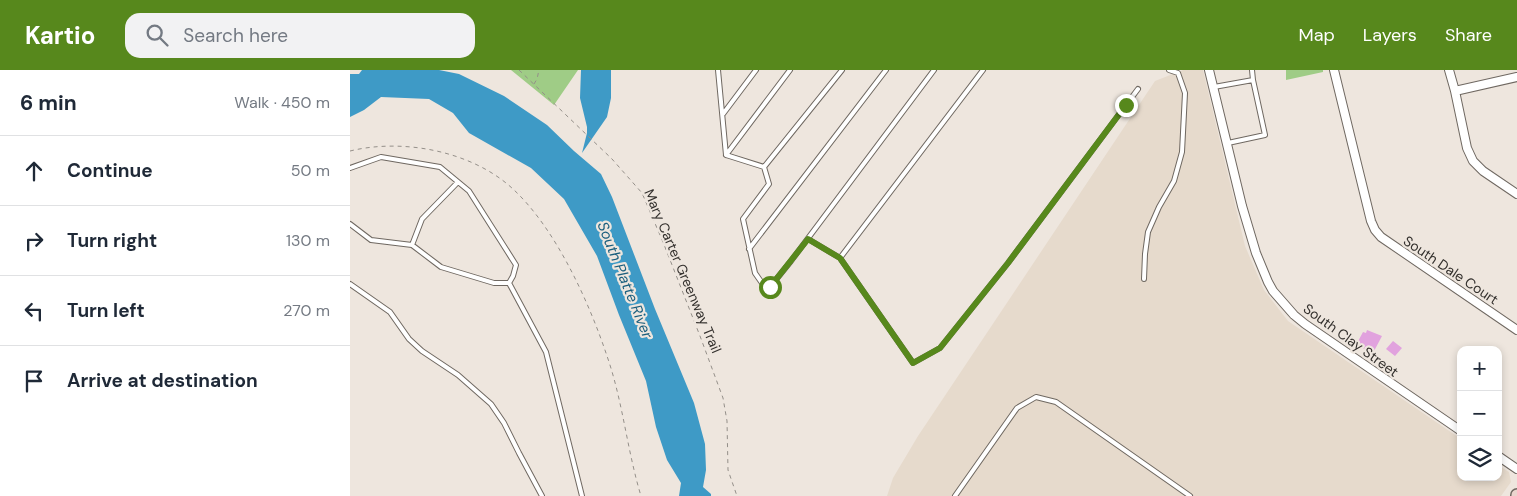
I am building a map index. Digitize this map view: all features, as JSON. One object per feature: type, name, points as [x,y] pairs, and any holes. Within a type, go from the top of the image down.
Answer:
[{"type":"street","name":"South Clay Street","points":[[1209,70],[1242,206],[1256,253],[1268,282],[1283,303],[1300,321],[1457,428]]},
{"type":"street","name":"South Dale Court","points":[[1334,70],[1372,221],[1381,237],[1517,330]]},
{"type":"street","points":[[1448,70],[1455,91],[1467,148],[1473,161],[1483,172],[1517,194]]},
{"type":"street","points":[[1455,91],[1517,77]]},
{"type":"street","points":[[1502,459],[1517,469]]},
{"type":"lane","points":[[718,70],[726,155]]},
{"type":"lane","points":[[722,115],[756,70]]},
{"type":"lane","points":[[726,155],[790,70]]},
{"type":"lane","points":[[764,167],[842,70]]},
{"type":"lane","points":[[749,249],[886,70]]},
{"type":"lane","points":[[764,167],[769,184],[743,219],[755,273],[762,283],[770,287],[934,70]]},
{"type":"lane","points":[[840,258],[983,70]]},
{"type":"lane","points":[[1144,279],[1148,232],[1174,181],[1182,152],[1185,92],[1178,74],[1169,70]]},
{"type":"lane","points":[[1228,143],[1265,135],[1252,70]]},
{"type":"lane","points":[[1214,87],[1253,80]]},
{"type":"lane","points":[[808,239],[840,258],[913,363],[940,348],[1008,263],[1138,89]]},
{"type":"lane","points":[[726,155],[764,167]]},
{"type":"lane","points":[[350,168],[381,157],[440,167],[469,191],[516,265],[509,283]]},
{"type":"lane","points":[[412,245],[422,219],[458,182]]},
{"type":"lane","points":[[350,224],[371,240],[412,245],[441,267],[494,283],[509,283]]},
{"type":"lane","points":[[509,283],[546,352],[582,496]]},
{"type":"lane","points":[[350,284],[390,312],[409,339],[422,351],[458,375],[491,404],[504,422],[542,496]]},
{"type":"lane","points":[[955,496],[1017,408],[1036,398],[1056,402],[1190,496]]},
{"type":"path","name":"Mary Carter Greenway Trail","points":[[519,70],[582,129],[642,193],[667,251],[724,403],[727,421],[728,470],[737,496]]},
{"type":"path","points":[[533,84],[537,79],[539,70]]},
{"type":"path","points":[[350,151],[380,145],[413,146],[442,152],[486,170],[514,189],[540,220],[570,268],[582,292],[607,356],[622,410],[635,478],[641,496]]},
{"type":"shaded area","points":[[1183,70],[1203,70],[1245,246],[1264,290],[1288,321],[1457,436],[1457,481],[1502,481],[1502,468],[1509,472],[1511,482],[1501,496],[887,496],[893,478],[918,436],[1155,81]]},
{"type":"green space","points":[[511,70],[578,70],[554,105]]},
{"type":"green space","points":[[1286,70],[1323,70],[1323,72],[1286,80]]},
{"type":"water","name":"South Platte River","points":[[362,70],[439,70],[459,74],[504,96],[547,125],[601,174],[612,197],[694,403],[705,444],[706,470],[703,487],[711,496],[679,496],[681,483],[667,460],[656,427],[646,381],[597,256],[564,199],[531,168],[469,133],[453,113],[429,99],[381,97],[364,110],[350,117],[350,74],[359,74]]},
{"type":"water","points":[[581,70],[611,70],[611,98],[607,117],[582,153],[587,127],[580,98]]},
{"type":"building","points":[[1367,330],[1382,336],[1373,353],[1356,345],[1363,332],[1366,333]]},
{"type":"building","points":[[1393,341],[1402,348],[1395,356],[1386,349]]},
{"type":"route","points":[[770,287],[808,239],[840,258],[913,363],[940,348],[1008,263],[1126,105]]}]
